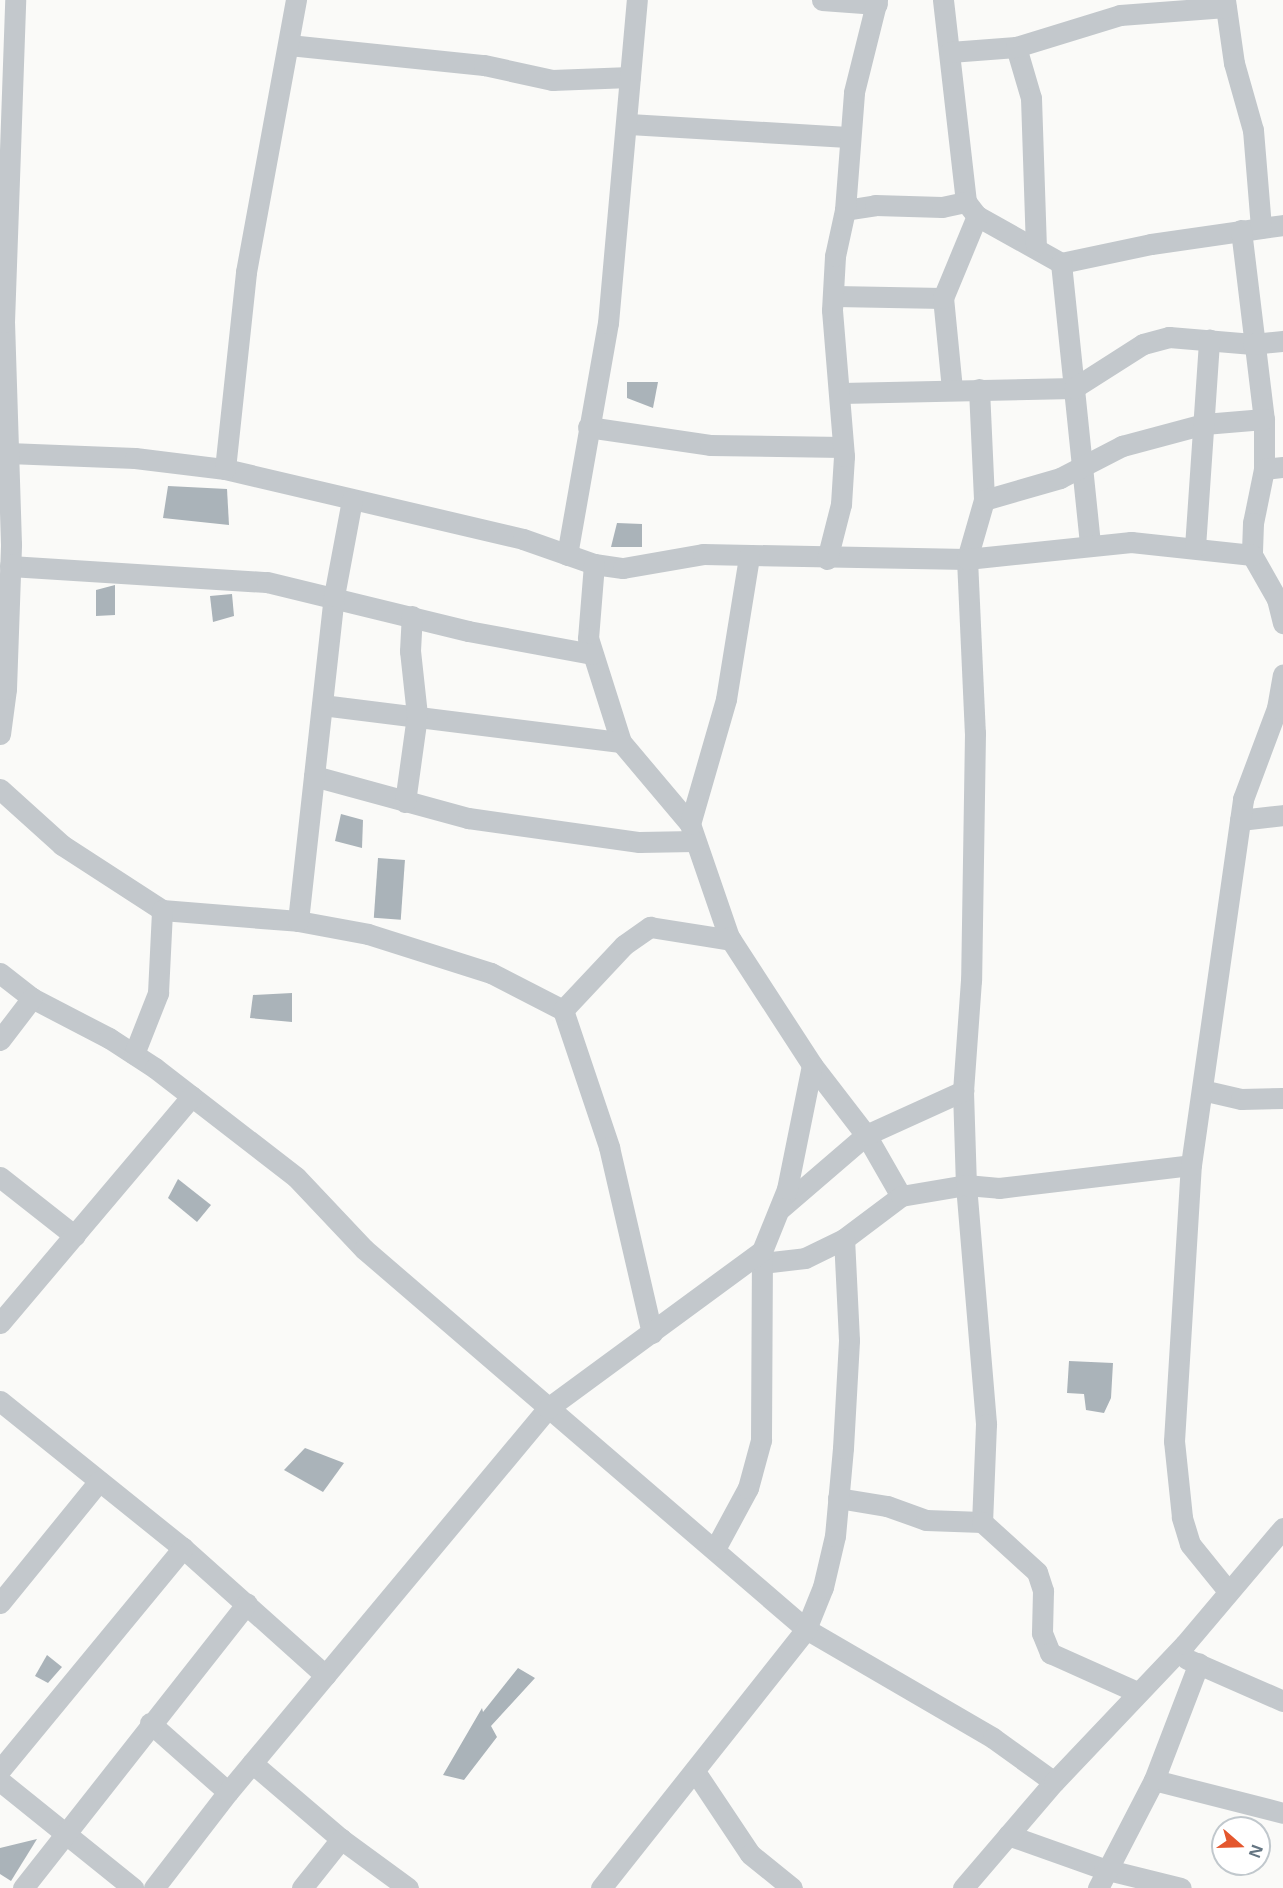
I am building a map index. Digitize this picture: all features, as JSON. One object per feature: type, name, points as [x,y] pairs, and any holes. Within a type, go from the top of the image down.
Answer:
[{"type":"street","points":[[0,734],[10,566],[2,322],[15,0]]},
{"type":"street","points":[[225,469],[246,272],[296,0]]},
{"type":"street","points":[[567,555],[608,322],[629,124],[630,77],[637,0]]},
{"type":"street","points":[[822,0],[877,2],[854,92],[848,137],[845,210],[835,256],[835,296],[832,310],[841,393],[843,447],[841,504],[827,559]]},
{"type":"street","points":[[943,0],[950,52],[950,91],[972,209],[943,298],[952,389]]},
{"type":"street","points":[[950,52],[1016,47],[1119,8],[1226,3],[1234,63],[1253,130],[1251,229],[1253,344],[1274,468],[1253,523],[1252,555],[1278,599],[1283,623]]},
{"type":"street","points":[[289,45],[484,65],[552,80],[630,77]]},
{"type":"street","points":[[1016,47],[1031,98],[1035,245]]},
{"type":"street","points":[[629,124],[848,137]]},
{"type":"street","points":[[845,210],[875,205],[972,209],[1035,245],[1061,263],[1283,225]]},
{"type":"street","points":[[1061,263],[1074,388],[1085,465],[1090,545]]},
{"type":"street","points":[[835,296],[943,298]]},
{"type":"street","points":[[841,393],[1074,388],[1143,344],[1169,337],[1253,344],[1283,341]]},
{"type":"street","points":[[1194,547],[1209,339]]},
{"type":"street","points":[[979,389],[984,500],[967,559],[975,733],[971,980],[963,1091],[966,1185],[984,1381],[982,1522]]},
{"type":"street","points":[[984,500],[1060,478],[1122,447],[1204,424],[1264,419]]},
{"type":"street","points":[[588,427],[710,445],[843,447]]},
{"type":"street","points":[[8,453],[135,458],[225,469],[523,539],[594,564],[623,568],[703,555],[827,559],[967,559],[1090,545],[1194,547],[1252,555]]},
{"type":"street","points":[[298,921],[334,596],[352,500]]},
{"type":"street","points":[[692,833],[726,699],[749,557]]},
{"type":"street","points":[[594,564],[588,638],[621,742],[692,833],[731,940],[812,1065],[866,1134],[900,1196]]},
{"type":"street","points":[[10,566],[267,582],[412,616],[592,654]]},
{"type":"street","points":[[341,567],[360,603]]},
{"type":"street","points":[[405,802],[417,715],[410,651],[412,616]]},
{"type":"street","points":[[1228,1591],[1190,1544],[1182,1517],[1174,1441],[1191,1166],[1240,820],[1253,765],[1277,708],[1283,675]]},
{"type":"street","points":[[322,705],[417,715],[536,735],[621,742]]},
{"type":"street","points":[[314,776],[468,818],[593,837],[692,833]]},
{"type":"street","points":[[0,789],[62,845],[162,910],[298,921],[368,933],[491,974],[562,1010],[609,1147],[652,1333]]},
{"type":"street","points":[[1240,820],[1283,815]]},
{"type":"street","points":[[134,1054],[158,993],[162,910]]},
{"type":"street","points":[[562,1010],[624,945],[650,927],[731,940]]},
{"type":"street","points":[[0,973],[32,998],[134,1054],[192,1095],[296,1177],[364,1249],[548,1408],[589,1438],[660,1508],[715,1549],[806,1629],[993,1738],[1054,1782]]},
{"type":"street","points":[[0,1040],[32,998]]},
{"type":"street","points":[[715,1549],[748,1488],[761,1440],[762,1257],[779,1210],[812,1065]]},
{"type":"street","points":[[1202,1090],[1241,1099],[1283,1098]]},
{"type":"street","points":[[779,1210],[866,1134],[963,1091]]},
{"type":"street","points":[[0,1323],[192,1095]]},
{"type":"street","points":[[154,1888],[228,1792],[548,1408],[652,1333],[762,1257],[805,1258],[844,1239],[900,1196],[966,1185],[999,1188],[1191,1166]]},
{"type":"street","points":[[0,1177],[75,1236]]},
{"type":"street","points":[[601,1888],[696,1773],[806,1629],[825,1577],[838,1498],[849,1340],[844,1239]]},
{"type":"street","points":[[0,1401],[183,1548],[248,1603],[325,1675]]},
{"type":"street","points":[[0,1603],[99,1481]]},
{"type":"street","points":[[838,1498],[887,1506],[926,1520],[982,1522],[1037,1572],[1043,1591],[1042,1633],[1050,1653],[1137,1692]]},
{"type":"street","points":[[963,1888],[1054,1782],[1175,1654],[1283,1528]]},
{"type":"street","points":[[0,1770],[183,1548]]},
{"type":"street","points":[[23,1888],[150,1723],[248,1603]]},
{"type":"street","points":[[1175,1654],[1283,1701]]},
{"type":"street","points":[[1101,1878],[1154,1780],[1199,1663]]},
{"type":"street","points":[[150,1723],[228,1792]]},
{"type":"street","points":[[252,1763],[340,1839],[408,1888]]},
{"type":"street","points":[[696,1773],[750,1854],[792,1888]]},
{"type":"street","points":[[0,1780],[133,1888]]},
{"type":"street","points":[[1154,1780],[1283,1813]]},
{"type":"street","points":[[1008,1835],[1101,1878],[1181,1888]]},
{"type":"street","points":[[302,1888],[340,1839]]},
{"type":"building","points":[[627,382],[658,382],[653,408],[627,398]]},
{"type":"building","points":[[168,486],[227,489],[229,525],[163,518]]},
{"type":"building","points":[[617,523],[642,524],[642,547],[611,547]]},
{"type":"building","points":[[115,585],[115,615],[96,616],[96,590]]},
{"type":"building","points":[[232,594],[234,616],[213,622],[210,596]]},
{"type":"building","points":[[341,814],[363,820],[362,848],[335,841]]},
{"type":"building","points":[[378,858],[405,860],[401,920],[374,918]]},
{"type":"building","points":[[292,993],[292,1022],[250,1018],[253,995]]},
{"type":"building","points":[[178,1179],[211,1205],[197,1222],[168,1198]]},
{"type":"building","points":[[1069,1361],[1113,1363],[1111,1398],[1104,1413],[1086,1410],[1084,1394],[1067,1393]]},
{"type":"building","points":[[305,1448],[344,1463],[323,1492],[284,1470]]},
{"type":"building","points":[[47,1655],[62,1667],[48,1683],[35,1676]]},
{"type":"building","points":[[518,1668],[535,1678],[491,1726],[497,1737],[464,1780],[443,1775],[482,1708],[483,1712]]},
{"type":"building","points":[[37,1839],[11,1881],[0,1874],[0,1848]]}]
